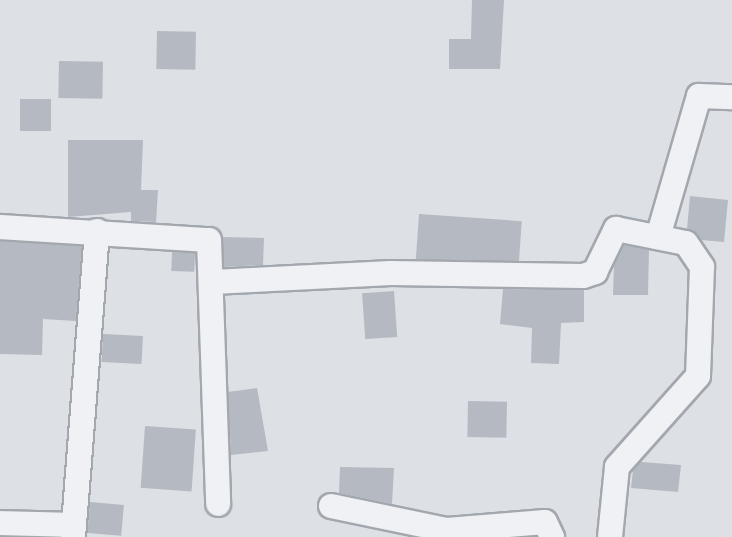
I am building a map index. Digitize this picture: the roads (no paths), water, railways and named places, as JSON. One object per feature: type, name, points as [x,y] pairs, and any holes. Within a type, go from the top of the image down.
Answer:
[{"type":"street","points":[[658,237],[699,96],[732,98]]},
{"type":"street","points":[[0,227],[97,231],[209,240],[213,282],[218,504]]},
{"type":"street","points":[[213,282],[391,273],[583,276],[596,272],[610,231],[623,228],[692,248],[702,267],[698,376],[617,466],[610,537]]},
{"type":"street","points":[[0,523],[73,531],[97,231]]},
{"type":"street","points":[[331,506],[447,530],[545,522],[552,537]]}]
